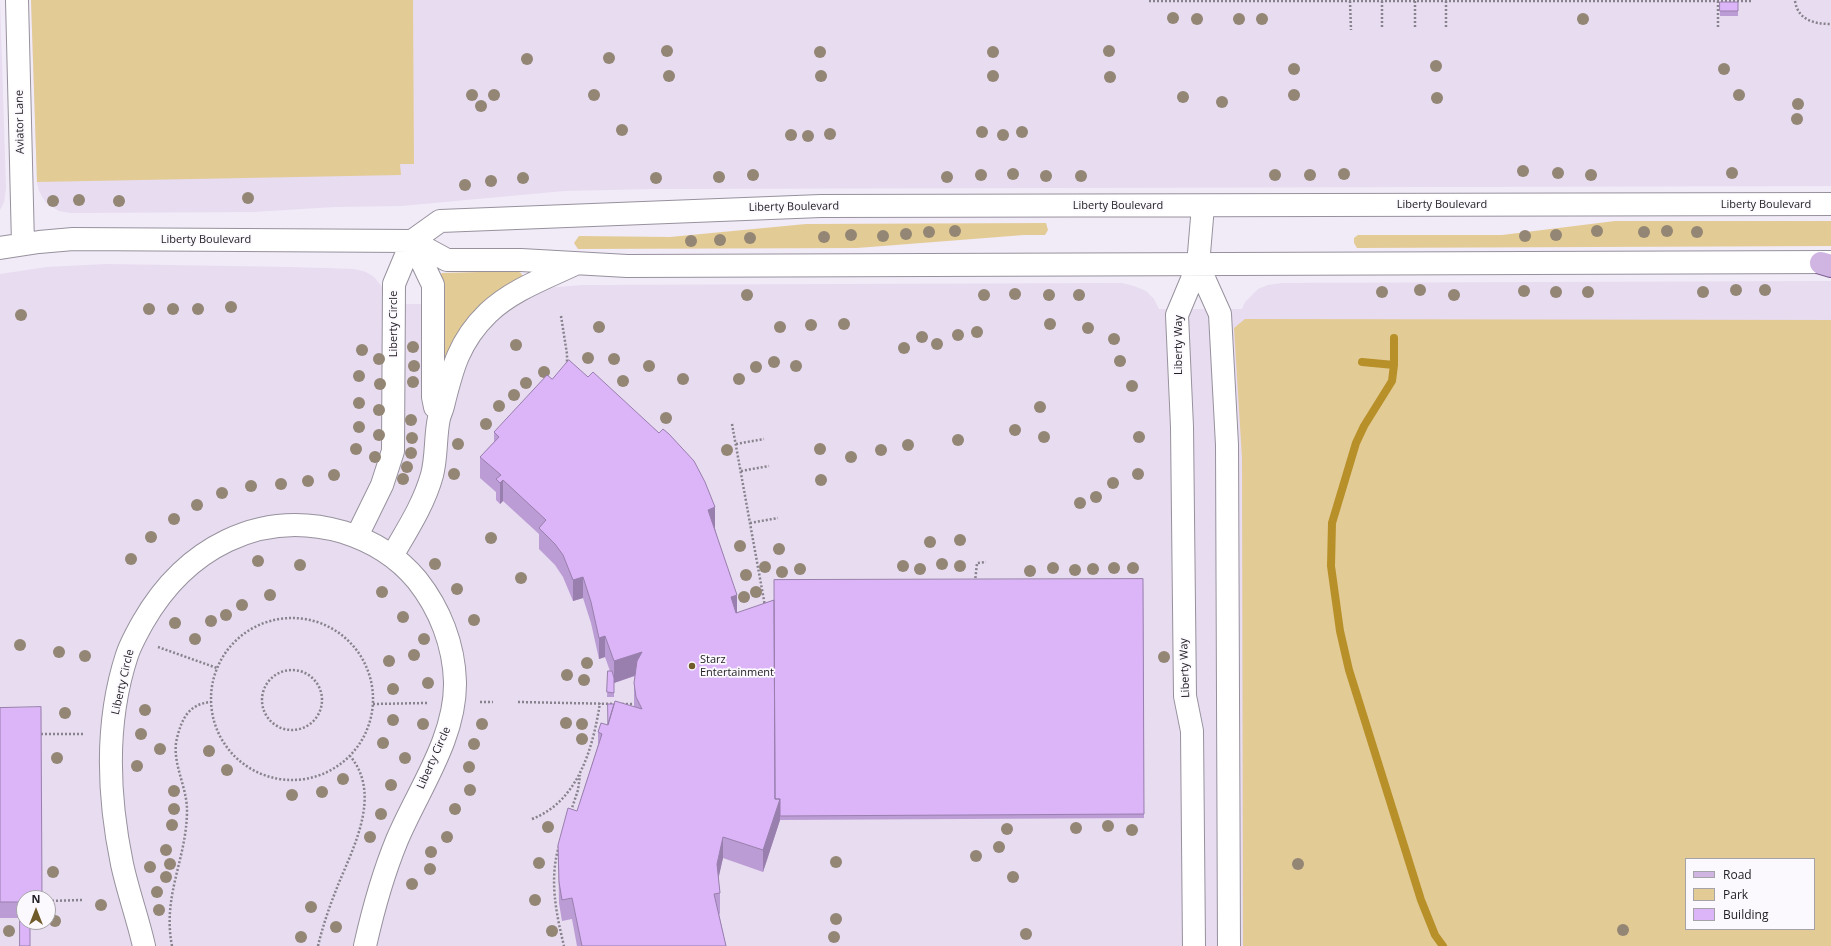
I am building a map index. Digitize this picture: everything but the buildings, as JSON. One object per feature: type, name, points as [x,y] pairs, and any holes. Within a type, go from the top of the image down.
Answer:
[{"type":"street","name":"Aviator Lane","points":[[17,0],[24,244]]},
{"type":"street","name":"Liberty Boulevard","points":[[412,241],[440,221],[782,207],[1831,204]]},
{"type":"street","points":[[1203,206],[1198,265],[1220,314],[1227,445],[1229,946]]},
{"type":"street","name":"Liberty Boulevard","points":[[0,248],[73,239],[412,241],[447,260],[520,260],[627,266],[1828,264]]},
{"type":"street","points":[[412,241],[433,285],[433,397],[439,417]]},
{"type":"street","name":"Liberty Circle","points":[[357,536],[382,485],[393,451],[394,284],[412,241]]},
{"type":"street","points":[[392,556],[411,522],[429,484],[436,458],[439,417],[456,358],[469,336],[492,309],[520,291],[578,263]]},
{"type":"street","name":"Liberty Way","points":[[1194,946],[1192,731],[1185,696],[1182,427],[1177,315],[1198,265]]},
{"type":"street","name":"Liberty Circle","points":[[144,946],[118,844],[111,779],[112,736],[116,702],[125,661],[133,638],[152,606],[177,575],[194,560],[227,540],[262,529],[296,524],[314,525],[357,536],[392,556],[425,590],[442,623],[452,656],[454,696],[452,713],[445,738],[392,853],[365,946]]},
{"type":"path","points":[[1794,0],[1799,12],[1807,20],[1817,24],[1831,24]]},
{"type":"path","points":[[1149,1],[1752,1]]},
{"type":"path","points":[[1350,1],[1350,30]]},
{"type":"path","points":[[1382,1],[1382,29]]},
{"type":"path","points":[[1415,1],[1415,29]]},
{"type":"path","points":[[1446,1],[1446,29]]},
{"type":"path","points":[[1718,1],[1718,27]]},
{"type":"path","points":[[561,316],[567,354],[565,369]]},
{"type":"path","points":[[732,424],[765,608]]},
{"type":"path","points":[[736,444],[764,439]]},
{"type":"path","points":[[741,471],[769,466]]},
{"type":"path","points":[[750,523],[778,518]]},
{"type":"path","points":[[975,584],[977,563],[986,562]]},
{"type":"path","points":[[282,619],[310,621],[336,632],[357,651],[370,677],[373,704],[366,733],[350,756],[331,770],[309,778],[286,780],[263,775],[243,764],[226,747],[215,726],[211,702],[212,688],[217,668],[231,646],[254,628],[282,619]]},
{"type":"path","points":[[155,646],[217,668]]},
{"type":"path","points":[[290,670],[302,672],[312,678],[319,688],[322,700],[319,712],[312,722],[295,729],[277,726],[268,717],[263,706],[263,693],[268,682],[278,674],[290,670]]},
{"type":"path","points":[[172,946],[170,916],[171,898],[183,847],[187,810],[177,760],[176,744],[188,712],[196,704],[211,702]]},
{"type":"path","points":[[518,702],[634,704]]},
{"type":"path","points":[[373,704],[432,703]]},
{"type":"path","points":[[570,815],[578,790],[580,775],[591,745],[600,703]]},
{"type":"path","points":[[41,734],[83,734]]},
{"type":"path","points":[[318,946],[331,903],[355,848],[362,821],[364,803],[362,776],[359,767],[350,756]]},
{"type":"path","points":[[532,819],[546,813],[558,803],[580,775]]},
{"type":"path","points":[[559,845],[555,861],[554,882],[556,908],[564,946]]},
{"type":"path","points":[[56,901],[82,900]]},
{"type":"shaded area","points":[[0,0],[6,188],[4,202],[0,210]]},
{"type":"shaded area","points":[[31,0],[1831,0],[1831,186],[653,189],[564,191],[401,206],[334,207],[253,212],[71,213],[59,211],[46,203],[39,191],[37,182]]},
{"type":"shaded area","points":[[107,264],[354,269],[366,272],[374,277],[383,288],[386,304],[513,304],[545,288],[583,285],[1122,283],[1146,291],[1154,299],[1159,309],[1242,309],[1245,302],[1258,289],[1268,285],[1282,283],[1831,281],[1831,946],[0,946],[0,274],[47,267]]},
{"type":"green space","points":[[31,0],[413,0],[414,164],[400,164],[401,175],[37,182]]},
{"type":"green space","points":[[1615,221],[1831,221],[1831,246],[1357,248],[1354,243],[1354,238],[1358,235],[1502,235]]},
{"type":"green space","points":[[1046,223],[1048,230],[1045,235],[1024,235],[857,248],[578,249],[574,243],[579,236],[670,237],[806,224]]},
{"type":"green space","points":[[517,271],[521,273],[523,277],[451,351],[443,363],[440,276],[442,273]]},
{"type":"green space","points":[[1245,319],[1831,320],[1831,946],[1243,946],[1242,458],[1234,328]]},
{"type":"waterway","points":[[1394,338],[1394,365],[1392,381],[1364,426],[1356,443],[1332,523],[1331,566],[1340,631],[1349,670],[1421,900],[1435,935],[1443,946]]},
{"type":"waterway","points":[[1362,362],[1394,365]]},
{"type":"place","name":"Starz Entertainment","points":[[692,666]]}]
